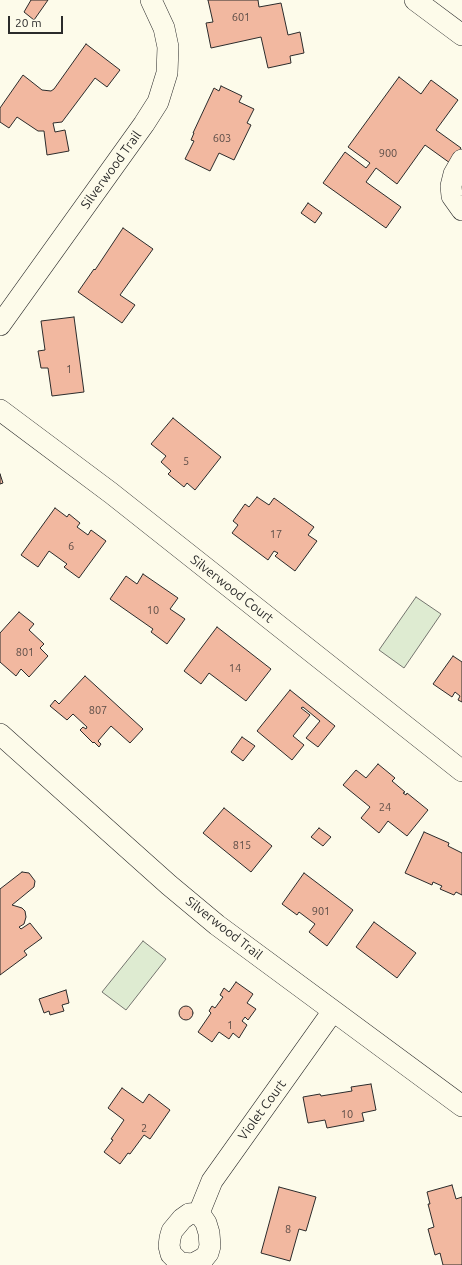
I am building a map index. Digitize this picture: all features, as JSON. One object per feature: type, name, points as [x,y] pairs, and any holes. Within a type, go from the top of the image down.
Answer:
[{"type":"street","name":"Silverwood Trail","points":[[0,324],[144,124],[158,102],[167,73],[168,46],[164,28],[151,0]]},
{"type":"street","points":[[415,0],[462,35]]},
{"type":"street","points":[[462,160],[454,174],[451,186],[452,196],[462,210]]},
{"type":"street","name":"Silverwood Court","points":[[0,410],[117,498],[462,771]]},
{"type":"street","name":"Silverwood Trail","points":[[0,734],[169,885],[217,924],[462,1106]]},
{"type":"street","name":"Violet Court","points":[[199,1213],[212,1181],[333,1011]]},
{"type":"green space","points":[[416,597],[441,614],[404,668],[379,650]]},
{"type":"green space","points":[[143,941],[166,959],[126,1010],[102,992]]},
{"type":"building","points":[[31,0],[48,0],[34,20],[24,12]]},
{"type":"building","points":[[208,0],[258,0],[259,7],[281,3],[288,35],[300,32],[304,53],[290,56],[291,63],[268,68],[261,37],[211,48],[206,23],[213,22]]},
{"type":"building","points":[[86,44],[120,70],[107,87],[95,78],[62,122],[53,123],[55,132],[65,130],[69,151],[47,155],[44,131],[38,131],[17,117],[9,128],[0,122],[0,108],[23,75],[42,90],[51,91],[54,89]]},
{"type":"building","points":[[399,77],[421,94],[431,80],[458,100],[436,130],[461,148],[450,163],[425,145],[397,184],[376,168],[366,182],[401,207],[386,228],[323,183],[345,152],[366,168],[370,163],[348,147]]},
{"type":"building","points":[[221,86],[242,96],[239,102],[254,109],[247,123],[251,125],[234,160],[219,153],[210,171],[185,159],[194,141],[191,140],[193,133],[214,88],[219,91]]},
{"type":"building","points":[[308,203],[322,213],[315,223],[301,213]]},
{"type":"building","points":[[123,228],[153,249],[120,295],[135,305],[122,323],[78,292],[94,269],[95,270]]},
{"type":"building","points":[[74,317],[84,392],[52,396],[48,368],[41,368],[38,351],[45,350],[41,321]]},
{"type":"building","points":[[173,418],[221,457],[195,490],[187,483],[184,487],[168,474],[171,471],[161,462],[166,456],[151,444]]},
{"type":"building","points":[[0,474],[3,483],[0,484]]},
{"type":"building","points":[[257,497],[269,505],[274,498],[314,527],[308,535],[317,541],[295,571],[275,556],[278,553],[274,551],[268,560],[232,533],[238,525],[233,521],[245,504],[249,507]]},
{"type":"building","points":[[55,508],[67,517],[69,514],[80,523],[77,527],[88,535],[91,530],[106,541],[79,578],[64,567],[67,564],[49,551],[38,567],[21,555]]},
{"type":"building","points":[[143,574],[178,598],[170,609],[185,619],[167,644],[151,632],[153,629],[110,599],[126,576],[137,584]]},
{"type":"building","points":[[19,612],[34,624],[29,630],[44,644],[40,648],[48,656],[29,677],[21,669],[16,676],[0,662],[0,633]]},
{"type":"building","points":[[217,627],[271,669],[246,701],[209,673],[201,684],[184,671]]},
{"type":"building","points":[[453,656],[462,662],[462,702],[458,700],[460,696],[455,692],[452,697],[433,684]]},
{"type":"building","points":[[85,676],[143,729],[130,743],[111,726],[98,741],[101,744],[99,747],[80,730],[83,727],[86,729],[87,727],[73,714],[67,720],[50,706],[55,700],[59,704]]},
{"type":"building","points":[[290,690],[335,726],[318,747],[306,738],[320,721],[303,707],[301,708],[310,715],[293,736],[304,745],[292,760],[257,731]]},
{"type":"building","points":[[242,737],[255,746],[243,761],[231,752]]},
{"type":"building","points":[[378,764],[395,778],[392,781],[405,792],[403,793],[406,795],[407,793],[428,810],[407,836],[388,821],[379,833],[361,818],[370,807],[343,785],[356,770],[366,778]]},
{"type":"building","points":[[224,808],[272,846],[251,872],[203,833]]},
{"type":"building","points":[[319,828],[331,837],[323,846],[311,837]]},
{"type":"building","points":[[424,832],[449,843],[448,846],[462,853],[462,895],[456,892],[454,895],[440,889],[442,886],[433,882],[432,885],[405,873]]},
{"type":"building","points":[[22,872],[29,873],[35,881],[34,887],[12,905],[22,908],[25,911],[26,917],[24,924],[19,927],[21,929],[30,923],[42,938],[24,951],[27,955],[0,975],[0,889]]},
{"type":"building","points":[[304,873],[353,910],[327,946],[309,932],[315,924],[299,912],[297,915],[282,904]]},
{"type":"building","points":[[374,922],[416,953],[397,978],[356,947]]},
{"type":"building","points":[[236,982],[253,994],[247,1003],[256,1009],[248,1020],[245,1017],[242,1021],[247,1025],[239,1038],[233,1033],[229,1039],[219,1032],[212,1042],[198,1032],[211,1013],[209,1011],[212,1006],[215,1008],[223,997],[220,995],[224,988],[229,992]]},
{"type":"building","points":[[66,990],[69,1003],[62,1005],[64,1011],[50,1015],[49,1011],[44,1013],[39,999]]},
{"type":"building","points":[[183,1006],[189,1006],[193,1010],[193,1016],[189,1020],[183,1020],[179,1016],[179,1010]]},
{"type":"building","points":[[371,1084],[376,1110],[362,1113],[364,1121],[327,1128],[325,1120],[308,1123],[303,1097],[352,1091],[351,1087]]},
{"type":"building","points":[[122,1088],[143,1103],[149,1094],[170,1110],[150,1139],[144,1135],[130,1154],[128,1153],[120,1164],[104,1152],[113,1140],[111,1139],[124,1120],[108,1108]]},
{"type":"building","points":[[452,1185],[456,1199],[462,1197],[462,1265],[443,1265],[440,1253],[435,1255],[428,1229],[434,1227],[428,1204],[430,1204],[427,1192]]},
{"type":"building","points":[[279,1187],[316,1197],[306,1231],[299,1229],[290,1261],[261,1253]]}]
